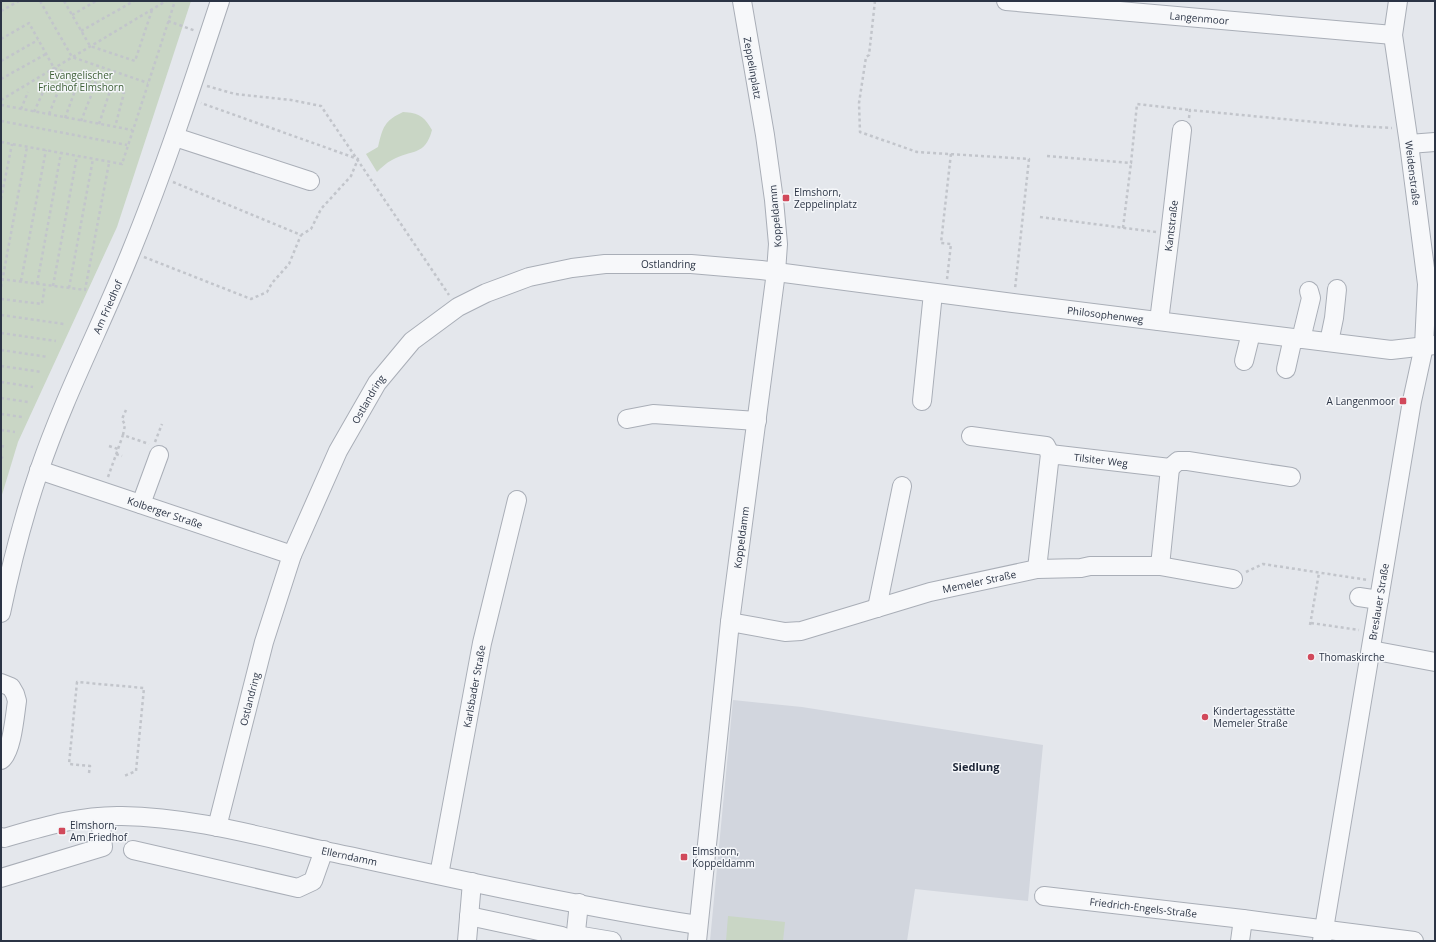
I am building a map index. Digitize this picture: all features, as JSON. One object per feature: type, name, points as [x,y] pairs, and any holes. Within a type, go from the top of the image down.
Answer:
[{"type":"street","name":"Am Friedhof","points":[[1,613],[14,551],[39,470],[70,391],[111,301],[175,137],[220,1]]},
{"type":"street","name":"Zeppelinplatz","points":[[742,1],[765,135]]},
{"type":"street","name":"Langenmoor","points":[[1006,1],[1393,36]]},
{"type":"street","name":"Weidenstraße","points":[[1398,1],[1393,36],[1408,136],[1427,284],[1429,346]]},
{"type":"street","name":"Kantstraße","points":[[1159,321],[1182,130]]},
{"type":"street","name":"Koppeldamm","points":[[697,933],[730,622],[776,272],[778,244],[774,200],[765,135]]},
{"type":"street","points":[[1408,136],[1435,142]]},
{"type":"street","points":[[175,137],[310,181]]},
{"type":"street","name":"Ostlandring","points":[[217,827],[264,642],[292,555],[338,451],[377,383],[412,341],[458,307],[486,293],[529,277],[572,268],[604,264],[691,264],[776,272]]},
{"type":"street","name":"Philosophenweg","points":[[776,272],[1391,350],[1429,346]]},
{"type":"street","points":[[1329,342],[1334,318],[1337,289]]},
{"type":"street","points":[[1286,369],[1311,298],[1308,291]]},
{"type":"street","points":[[922,401],[939,293]]},
{"type":"street","points":[[1244,361],[1251,333]]},
{"type":"street","name":"Breslauer Straße","points":[[1322,935],[1412,401],[1429,346]]},
{"type":"street","points":[[627,419],[653,414],[757,421]]},
{"type":"street","points":[[971,436],[1046,446],[1050,454],[1037,569]]},
{"type":"street","points":[[141,504],[156,450]]},
{"type":"street","name":"Tilsiter Weg","points":[[1050,454],[1170,468]]},
{"type":"street","points":[[1160,566],[1170,468],[1178,461],[1188,461],[1291,477]]},
{"type":"street","name":"Kolberger Straße","points":[[39,470],[292,555]]},
{"type":"street","points":[[877,608],[902,486]]},
{"type":"street","name":"Karlsbader Straße","points":[[439,875],[482,643],[517,500]]},
{"type":"street","name":"Memeler Straße","points":[[730,622],[785,632],[801,631],[930,592],[1037,569],[1081,568],[1090,566],[1160,566],[1233,578]]},
{"type":"street","points":[[1359,597],[1381,591]]},
{"type":"street","points":[[1371,650],[1435,662]]},
{"type":"street","points":[[1,683],[11,687],[17,701],[9,748],[1,760]]},
{"type":"street","name":"Ellerndamm","points":[[1,837],[4,838],[53,824],[86,818],[121,816],[168,819],[217,827],[472,882],[662,919],[697,933]]},
{"type":"street","points":[[1,878],[103,848],[100,817]]},
{"type":"street","points":[[133,850],[298,888],[313,881],[324,850]]},
{"type":"street","points":[[467,941],[472,882]]},
{"type":"street","name":"Friedrich-Engels-Straße","points":[[1044,896],[1243,919],[1322,935]]},
{"type":"street","points":[[571,938],[579,903]]},
{"type":"street","points":[[469,916],[571,938],[612,941]]},
{"type":"street","points":[[1240,941],[1243,919]]},
{"type":"street","points":[[1322,935],[1414,941]]},
{"type":"path","points":[[1,11],[19,1]]},
{"type":"path","points":[[40,1],[72,57],[148,83]]},
{"type":"path","points":[[64,1],[90,46],[135,61],[152,9]]},
{"type":"path","points":[[72,15],[96,1]]},
{"type":"path","points":[[82,31],[134,1]]},
{"type":"path","points":[[1,100],[166,1]]},
{"type":"path","points":[[1,142],[122,164],[175,1]]},
{"type":"path","points":[[875,1],[869,55],[866,57],[859,103],[860,132],[917,152],[1029,159],[1013,303]]},
{"type":"path","points":[[168,21],[208,36]]},
{"type":"path","points":[[1,39],[29,23],[54,68],[124,93],[115,127]]},
{"type":"path","points":[[1,61],[38,40]]},
{"type":"path","points":[[1,80],[46,54]]},
{"type":"path","points":[[34,112],[54,68]]},
{"type":"path","points":[[49,114],[66,72]]},
{"type":"path","points":[[65,118],[80,77]]},
{"type":"path","points":[[193,82],[235,94],[291,100],[321,106],[458,307]]},
{"type":"path","points":[[82,121],[96,83]]},
{"type":"path","points":[[99,124],[111,88]]},
{"type":"path","points":[[21,109],[28,92]]},
{"type":"path","points":[[1123,228],[1137,104],[1348,125],[1408,136]]},
{"type":"path","points":[[1,105],[132,130]]},
{"type":"path","points":[[1182,130],[1188,131],[1190,110]]},
{"type":"path","points":[[1,122],[127,145]]},
{"type":"path","points":[[1,199],[12,144]]},
{"type":"path","points":[[1,287],[27,147]]},
{"type":"path","points":[[21,282],[46,150]]},
{"type":"path","points":[[37,284],[61,153]]},
{"type":"path","points":[[939,293],[951,244],[941,243],[951,153]]},
{"type":"path","points":[[53,286],[77,156]]},
{"type":"path","points":[[1047,156],[1131,163]]},
{"type":"path","points":[[69,288],[93,159]]},
{"type":"path","points":[[2,279],[86,290],[110,163]]},
{"type":"path","points":[[1040,217],[1170,234]]},
{"type":"path","points":[[131,251],[251,299],[267,292],[272,283],[289,264],[301,235]]},
{"type":"path","points":[[1,299],[42,304],[45,285]]},
{"type":"path","points":[[1,315],[64,324]]},
{"type":"path","points":[[1,333],[56,341]]},
{"type":"path","points":[[1,350],[48,357]]},
{"type":"path","points":[[1,366],[42,372]]},
{"type":"path","points":[[1,382],[33,387]]},
{"type":"path","points":[[1,398],[28,402]]},
{"type":"path","points":[[103,492],[123,434],[125,425],[122,419],[126,410]]},
{"type":"path","points":[[1,414],[22,417]]},
{"type":"path","points":[[123,434],[156,450],[162,424]]},
{"type":"path","points":[[1,430],[16,432]]},
{"type":"path","points":[[1,446],[7,447]]},
{"type":"path","points":[[109,446],[118,449]]},
{"type":"path","points":[[116,454],[122,456]]},
{"type":"path","points":[[1233,578],[1263,564],[1319,573],[1381,591]]},
{"type":"path","points":[[1319,573],[1310,624],[1374,633]]},
{"type":"path","points":[[89,773],[90,766],[69,764],[77,682],[144,688],[136,771],[124,776]]},
{"type":"shaded area","points":[[733,700],[802,707],[1043,745],[1028,901],[915,889],[907,941],[710,941]]},
{"type":"green space","name":"Evangelischer Friedhof Elmshorn","points":[[1,1],[191,1],[117,227],[18,442],[1,498]]},
{"type":"green space","points":[[403,112],[417,114],[424,118],[432,130],[429,139],[421,148],[392,160],[377,172],[366,154],[378,147],[385,125],[392,118]]},
{"type":"green space","points":[[728,916],[785,922],[783,941],[726,941]]},
{"type":"place","name":"Elmshorn, Zeppelinplatz","points":[[786,198]]},
{"type":"place","name":"A Langenmoor","points":[[1403,401]]},
{"type":"place","name":"Thomaskirche","points":[[1311,657]]},
{"type":"place","name":"Kindertagesstätte Memeler Straße","points":[[1205,717]]},
{"type":"place","name":"Elmshorn, Am Friedhof","points":[[62,831]]},
{"type":"place","name":"Elmshorn, Koppeldamm","points":[[684,857]]},
{"type":"district","name":"Siedlung","points":[[976,766]]}]
